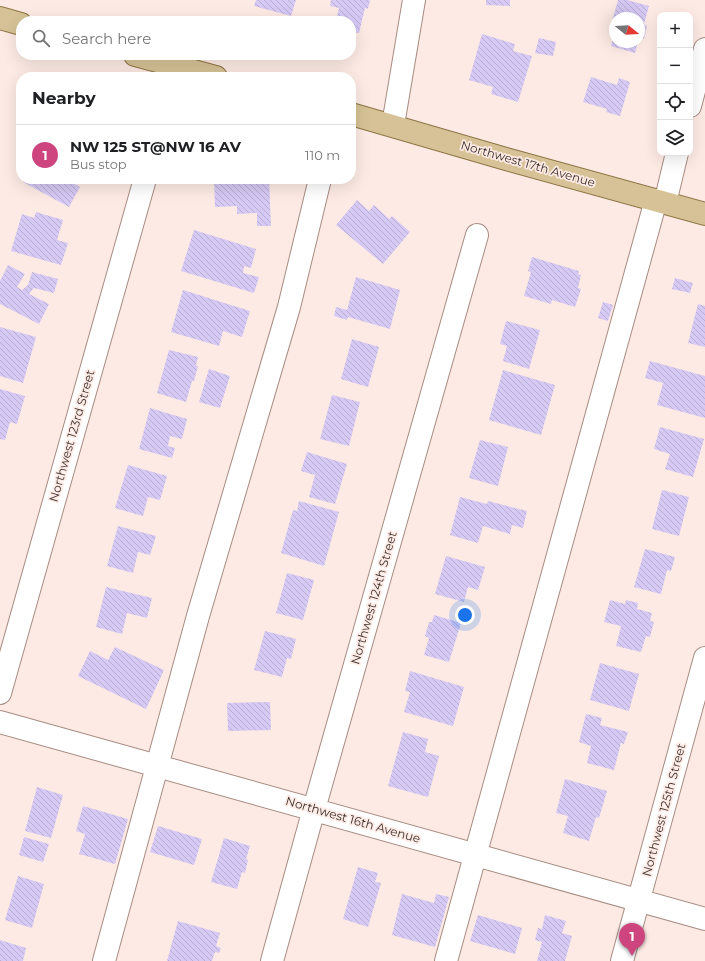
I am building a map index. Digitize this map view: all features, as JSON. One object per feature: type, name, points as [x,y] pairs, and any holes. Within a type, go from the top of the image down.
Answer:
[{"type":"main road","points":[[0,18],[16,23]]},
{"type":"main road","points":[[153,60],[198,72]]},
{"type":"main road","name":"Northwest 17th Avenue","points":[[356,115],[506,159],[705,214]]},
{"type":"street","points":[[393,125],[414,0]]},
{"type":"street","points":[[693,95],[705,49]]},
{"type":"street","points":[[446,961],[660,201],[676,156]]},
{"type":"street","name":"Northwest 123rd Street","points":[[0,693],[144,184]]},
{"type":"street","points":[[104,961],[198,616],[289,307],[319,184]]},
{"type":"street","name":"Northwest 124th Street","points":[[272,961],[477,235]]},
{"type":"street","name":"Northwest 125th Street","points":[[622,961],[705,658]]},
{"type":"street","name":"Northwest 16th Avenue","points":[[0,722],[705,919]]},
{"type":"building","points":[[256,0],[296,0],[291,16],[254,6]]},
{"type":"building","points":[[331,0],[370,0],[368,9],[365,8],[359,33],[356,33],[356,16],[337,16],[339,8],[330,6]]},
{"type":"building","points":[[486,0],[510,0],[510,6],[486,5]]},
{"type":"building","points":[[618,0],[627,0],[649,6],[645,20],[645,12],[615,12]]},
{"type":"building","points":[[482,34],[515,44],[513,51],[532,56],[518,102],[491,94],[493,87],[469,80]]},
{"type":"building","points":[[539,38],[556,42],[553,56],[535,53]]},
{"type":"building","points":[[618,48],[636,48],[635,53]]},
{"type":"building","points":[[591,77],[617,85],[619,78],[630,82],[620,116],[606,112],[607,109],[583,102]]},
{"type":"building","points":[[27,184],[75,184],[80,187],[69,207]]},
{"type":"building","points":[[214,184],[269,184],[271,226],[257,226],[257,213],[237,214],[237,206],[215,207]]},
{"type":"building","points":[[357,200],[369,211],[374,205],[389,219],[392,216],[410,232],[383,264],[336,225]]},
{"type":"building","points":[[36,212],[63,220],[57,240],[68,243],[61,265],[11,251],[22,214],[34,218]]},
{"type":"building","points":[[194,230],[256,249],[251,268],[244,266],[243,273],[259,277],[254,293],[181,271]]},
{"type":"building","points":[[532,257],[579,271],[578,274],[581,275],[578,288],[581,289],[575,307],[552,300],[551,304],[524,296],[531,272],[528,271]]},
{"type":"building","points":[[8,265],[25,274],[17,287],[22,290],[28,285],[32,272],[58,279],[54,293],[34,288],[29,294],[49,304],[39,324],[0,304],[0,281]]},
{"type":"building","points":[[356,277],[400,290],[390,329],[348,317],[347,320],[334,316],[336,307],[347,310]]},
{"type":"building","points":[[675,278],[693,283],[690,293],[672,289]]},
{"type":"building","points":[[183,290],[250,311],[242,337],[223,331],[219,346],[171,332]]},
{"type":"building","points":[[603,302],[613,305],[608,321],[598,318]]},
{"type":"building","points":[[698,304],[705,306],[705,347],[688,343]]},
{"type":"building","points":[[506,321],[540,330],[529,369],[503,361],[507,346],[500,344]]},
{"type":"building","points":[[0,327],[36,337],[23,383],[0,376]]},
{"type":"building","points":[[352,339],[379,347],[368,387],[341,379]]},
{"type":"building","points":[[169,350],[198,357],[196,366],[198,366],[194,381],[192,381],[186,402],[157,393]]},
{"type":"building","points":[[650,361],[705,376],[705,418],[657,405],[663,383],[645,378]]},
{"type":"building","points":[[209,369],[230,376],[220,408],[199,402]]},
{"type":"building","points":[[503,370],[555,385],[541,435],[489,420]]},
{"type":"building","points":[[0,389],[25,396],[17,424],[10,422],[5,440],[0,439]]},
{"type":"building","points":[[332,395],[360,402],[349,446],[320,439]]},
{"type":"building","points":[[150,408],[187,419],[182,439],[170,436],[168,446],[175,448],[172,458],[139,449]]},
{"type":"building","points":[[660,427],[704,439],[693,477],[665,469],[670,454],[654,449]]},
{"type":"building","points":[[480,440],[508,447],[498,486],[469,478]]},
{"type":"building","points":[[307,452],[347,464],[335,504],[309,497],[315,475],[301,471]]},
{"type":"building","points":[[128,465],[167,476],[160,500],[148,497],[143,516],[115,508]]},
{"type":"building","points":[[662,490],[689,497],[679,536],[652,529]]},
{"type":"building","points":[[460,497],[487,504],[488,501],[527,511],[523,528],[512,525],[510,534],[483,526],[478,543],[450,535]]},
{"type":"building","points":[[299,501],[339,512],[324,566],[281,553],[293,510],[297,511]]},
{"type":"building","points":[[118,526],[156,536],[150,555],[138,552],[133,573],[107,566]]},
{"type":"building","points":[[645,549],[675,557],[671,571],[667,570],[661,594],[634,587]]},
{"type":"building","points":[[446,556],[485,567],[478,590],[468,587],[464,602],[435,594]]},
{"type":"building","points":[[287,573],[314,580],[303,620],[276,613]]},
{"type":"building","points":[[106,587],[152,598],[147,618],[127,613],[122,634],[96,627]]},
{"type":"building","points":[[610,600],[625,604],[626,600],[638,603],[637,609],[652,613],[650,621],[654,622],[650,637],[646,636],[641,652],[616,646],[621,626],[604,622]]},
{"type":"building","points":[[434,615],[461,623],[449,662],[424,655],[429,638],[425,636],[429,622],[432,622]]},
{"type":"building","points":[[265,631],[296,639],[291,659],[287,658],[282,677],[254,670]]},
{"type":"building","points":[[115,647],[164,670],[146,709],[78,676],[90,651],[108,660]]},
{"type":"building","points":[[600,663],[639,674],[629,711],[590,700]]},
{"type":"building","points":[[410,671],[464,687],[453,726],[404,712],[410,692],[405,691]]},
{"type":"building","points":[[270,702],[271,730],[228,731],[227,703]]},
{"type":"building","points":[[586,714],[602,718],[600,725],[628,732],[624,744],[621,743],[614,770],[587,763],[591,746],[579,742]]},
{"type":"building","points":[[403,732],[428,739],[425,752],[439,756],[428,797],[388,786]]},
{"type":"building","points":[[565,779],[607,791],[599,818],[596,817],[589,841],[563,833],[568,816],[556,813]]},
{"type":"building","points":[[37,787],[63,795],[51,838],[25,831]]},
{"type":"building","points":[[83,806],[128,819],[115,864],[79,854],[85,834],[76,831]]},
{"type":"building","points":[[158,826],[202,839],[194,865],[150,852]]},
{"type":"building","points":[[24,837],[49,844],[43,862],[19,855]]},
{"type":"building","points":[[224,838],[250,846],[246,859],[248,860],[245,873],[242,872],[237,889],[211,882]]},
{"type":"building","points":[[358,867],[378,873],[375,882],[381,883],[368,927],[343,919]]},
{"type":"building","points":[[18,876],[44,884],[32,928],[5,920]]},
{"type":"building","points":[[402,894],[434,903],[436,894],[449,897],[435,947],[392,935]]},
{"type":"building","points":[[478,915],[522,928],[515,954],[470,941]]},
{"type":"building","points":[[545,915],[566,921],[562,933],[572,936],[565,961],[537,961],[542,942],[535,940],[538,928],[542,929]]},
{"type":"building","points":[[178,921],[220,933],[216,946],[221,948],[219,953],[215,952],[212,961],[167,961]]},
{"type":"building","points":[[0,940],[26,948],[23,961],[0,961]]},
{"type":"place","name":"NW 125 ST@NW 16 AV","points":[[632,956]]}]
